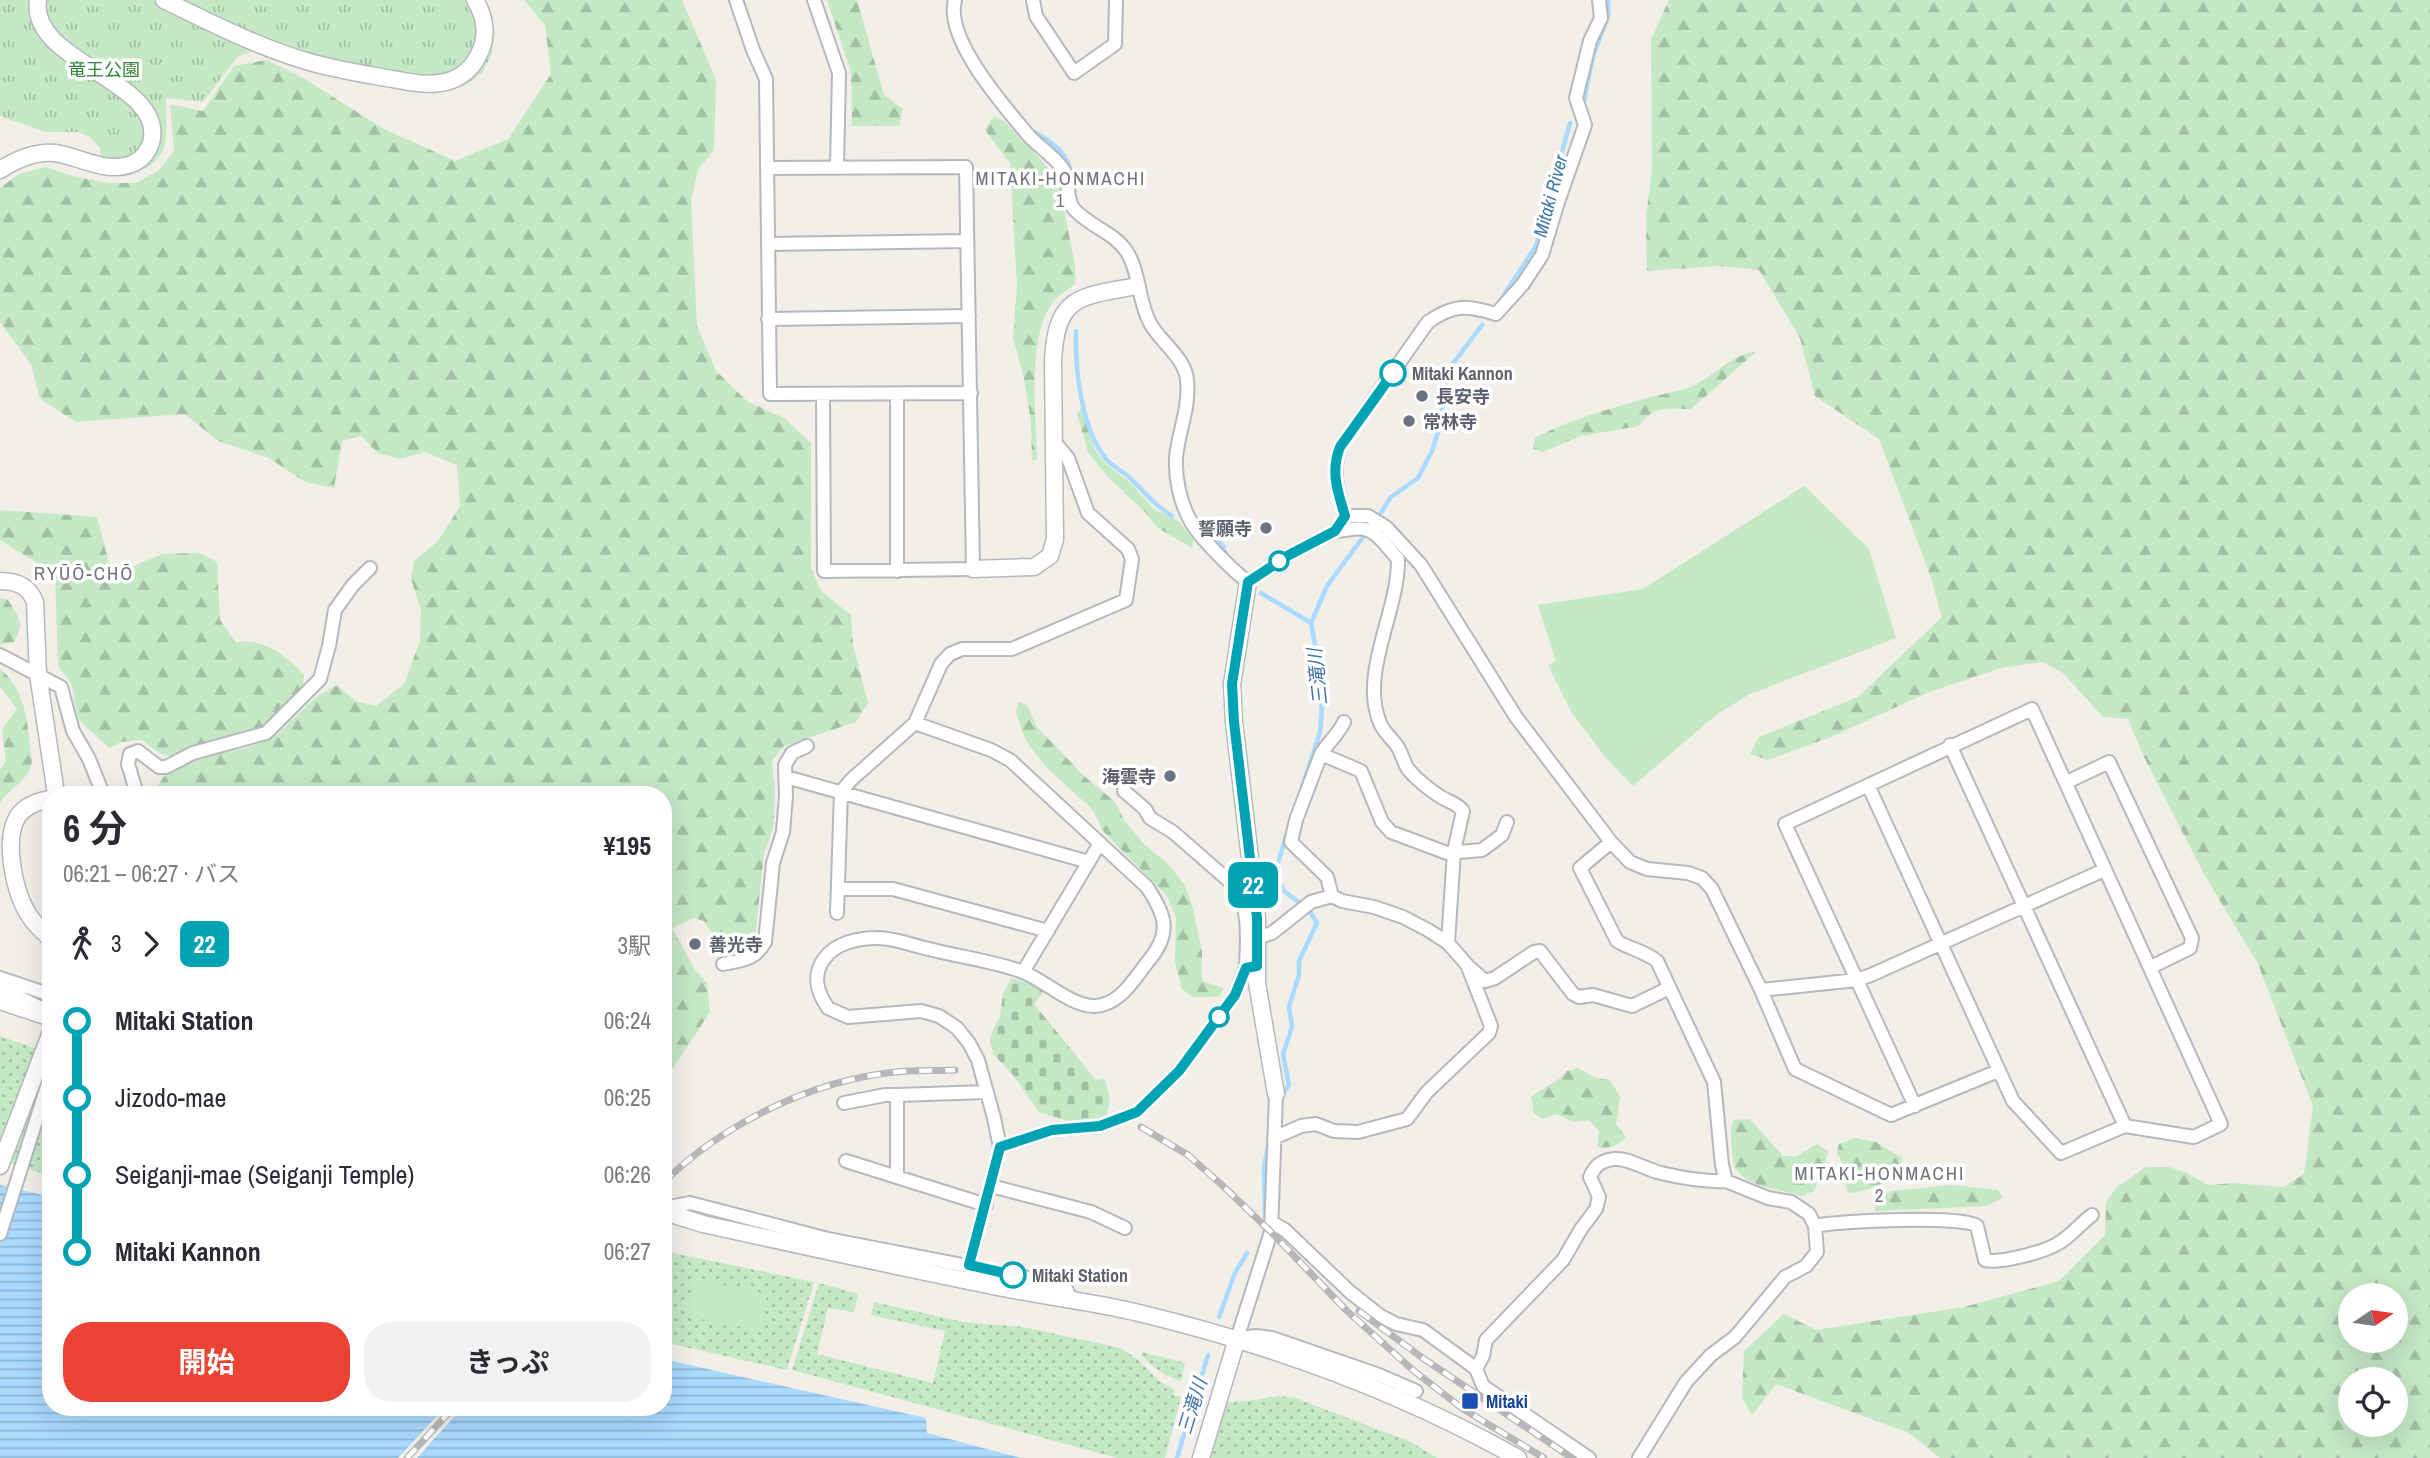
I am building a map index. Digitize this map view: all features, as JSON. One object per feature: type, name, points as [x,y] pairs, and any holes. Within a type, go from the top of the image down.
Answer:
[{"type":"street","points":[[0,170],[23,157],[54,153],[93,165],[121,167],[136,162],[147,152],[152,140],[152,124],[131,96],[54,40],[42,24],[38,0]]},
{"type":"street","points":[[164,0],[269,48],[312,63],[416,83],[439,83],[468,71],[478,57],[485,29],[475,0]]},
{"type":"street","points":[[736,0],[766,79],[770,394],[971,393]]},
{"type":"street","points":[[814,0],[839,73],[836,167]]},
{"type":"street","points":[[954,0],[952,9],[967,55],[1031,138],[1052,154],[1066,173],[1071,206],[1088,223],[1111,234],[1127,251],[1135,268],[1137,286],[1150,323],[1184,367],[1187,379],[1186,415],[1176,457],[1177,482],[1190,522],[1234,571],[1248,582]]},
{"type":"street","points":[[1033,0],[1036,16],[1074,73],[1115,44],[1115,0]]},
{"type":"street","points":[[1335,531],[1345,516],[1335,480],[1335,461],[1340,447],[1428,322],[1443,312],[1461,307],[1477,308],[1496,314],[1523,284],[1542,255],[1585,125],[1576,98],[1590,41],[1601,18],[1599,0]]},
{"type":"street","points":[[767,168],[966,166],[973,569]]},
{"type":"street","points":[[768,244],[967,241]]},
{"type":"street","points":[[823,394],[824,571],[1034,567],[1050,556],[1055,539],[1053,347],[1056,333],[1066,309],[1075,300],[1137,286]]},
{"type":"street","points":[[768,319],[969,316]]},
{"type":"street","points":[[897,394],[897,571]]},
{"type":"street","points":[[837,913],[841,792],[915,723],[941,664],[950,654],[962,649],[1012,649],[1126,600],[1132,559],[1128,549],[1088,513],[1068,458],[1054,440]]},
{"type":"street","points":[[1345,516],[1368,516],[1386,527],[1421,565],[1516,717],[1611,842],[1630,862],[1647,869],[1688,873],[1702,878],[1712,889],[1761,990],[1795,1069],[1891,1115],[1998,1071]]},
{"type":"street","points":[[1000,1147],[1052,1130],[1100,1126],[1137,1112],[1179,1071],[1235,995],[1252,967],[1257,918],[1232,684],[1248,582],[1289,555],[1335,531],[1362,528],[1373,532],[1398,559],[1399,574],[1394,588],[1394,602],[1374,678],[1374,705],[1381,726],[1398,746],[1409,769],[1439,796],[1459,805],[1463,811],[1454,851],[1448,943]]},
{"type":"street","points":[[135,786],[128,764],[130,754],[138,751],[159,767],[166,766],[193,753],[266,733],[320,679],[335,610],[353,585],[370,568]]},
{"type":"street","points":[[0,581],[14,582],[31,592],[37,622],[38,674],[55,786]]},
{"type":"street","points":[[0,655],[61,687],[73,731],[89,758],[100,786]]},
{"type":"street","points":[[1868,785],[2013,1101],[2061,1153],[2125,1126],[2194,1137],[2221,1124],[2032,709],[1950,746],[1785,824],[1915,1106]]},
{"type":"street","points":[[1332,896],[1327,877],[1291,842],[1296,820],[1321,754],[1326,745],[1338,735],[1344,722]]},
{"type":"street","points":[[915,723],[991,750],[1010,760],[1147,887],[1159,905],[1164,937],[1158,950],[1119,998],[1093,1006],[1080,1003],[1023,972],[879,938],[841,944],[825,956],[817,971],[817,986],[822,1000],[834,1013],[848,1017],[921,1011],[939,1016],[957,1028],[978,1060],[1000,1147],[969,1265]]},
{"type":"street","points":[[723,964],[751,958],[759,953],[765,943],[773,863],[783,832],[785,765],[792,753],[807,746]]},
{"type":"street","points":[[1950,746],[2125,1126]]},
{"type":"street","points":[[1321,754],[1361,771],[1382,822],[1391,832],[1447,853],[1482,850],[1502,835],[1507,822]]},
{"type":"street","points":[[2067,782],[2109,762],[2192,938],[2190,948],[2151,967]]},
{"type":"street","points":[[786,777],[1089,862]]},
{"type":"street","points":[[1124,791],[1145,809],[1150,818],[1173,832],[1236,887],[1243,898],[1252,967],[1276,1094],[1273,1223],[1201,1458]]},
{"type":"street","points":[[42,800],[26,807],[18,817],[13,827],[12,839],[13,877],[19,896],[29,916],[42,930]]},
{"type":"street","points":[[1611,842],[1580,868],[1616,941],[1626,947],[1646,952],[1657,961],[1714,1082],[1726,1181]]},
{"type":"street","points":[[1023,972],[1100,844]]},
{"type":"street","points":[[1761,990],[1857,980],[2104,870]]},
{"type":"street","points":[[839,889],[893,889],[1048,931]]},
{"type":"street","points":[[1257,938],[1272,933],[1311,902],[1332,896],[1403,917],[1448,943],[1468,967],[1485,981],[1495,978],[1534,952],[1540,951],[1573,994],[1579,997],[1593,995],[1632,1006],[1669,988]]},
{"type":"street","points":[[1274,1138],[1301,1126],[1316,1124],[1334,1131],[1358,1132],[1407,1119],[1427,1092],[1489,1033],[1491,1027],[1468,967]]},
{"type":"street","points":[[0,978],[42,992]]},
{"type":"street","points":[[0,987],[42,1010]]},
{"type":"street","points":[[0,1001],[42,1013]]},
{"type":"street","points":[[0,1166],[42,1056]]},
{"type":"street","points":[[844,1103],[885,1095],[987,1092]]},
{"type":"street","points":[[897,1096],[897,1177]]},
{"type":"street","points":[[0,1234],[42,1102]]},
{"type":"street","points":[[1476,1369],[1483,1356],[1486,1340],[1563,1260],[1596,1209],[1599,1197],[1590,1177],[1594,1167],[1605,1161],[1618,1158],[1661,1173],[1713,1182],[1726,1181],[1768,1198],[1791,1202],[1809,1214],[1815,1226],[1817,1252],[1806,1266],[1785,1277],[1735,1337],[1710,1355],[1686,1382],[1639,1458]]},
{"type":"street","points":[[846,1161],[986,1205]]},
{"type":"street","points":[[990,1185],[1091,1212],[1125,1228]]},
{"type":"street","points":[[672,1213],[703,1224],[886,1257],[1006,1289],[1137,1313],[1235,1346],[1342,1374],[1466,1429],[1518,1458]]},
{"type":"street","points":[[1815,1226],[1847,1221],[1947,1220],[1973,1223],[1977,1226],[1985,1260],[1992,1262],[2055,1246],[2092,1215]]},
{"type":"street","points":[[1273,1223],[1285,1230],[1350,1292],[1379,1315],[1396,1324],[1423,1330],[1476,1369],[1483,1386],[1589,1458]]},
{"type":"street","points":[[886,1257],[969,1265],[1039,1280],[1066,1289],[1071,1299]]},
{"type":"street","points":[[1235,1346],[1256,1336],[1272,1338],[1416,1391]]},
{"type":"green space","name":"竜王公園","points":[[0,0],[482,0],[495,32],[492,53],[483,72],[464,86],[433,90],[364,84],[325,75],[254,51],[237,57],[203,102],[166,98],[164,148],[152,164],[134,173],[102,176],[100,148],[90,137],[78,132],[46,132],[0,116]]},
{"type":"green space","points":[[524,0],[682,0],[716,80],[714,150],[698,170],[691,200],[697,326],[716,371],[747,401],[784,418],[811,443],[811,568],[821,591],[851,615],[853,645],[868,703],[856,722],[784,746],[772,761],[774,825],[764,854],[756,944],[749,951],[723,951],[704,921],[694,918],[672,928],[672,786],[157,786],[167,772],[197,758],[251,747],[276,735],[316,697],[337,685],[355,701],[376,706],[405,683],[420,640],[421,610],[411,579],[414,561],[438,541],[460,506],[457,465],[425,452],[400,459],[378,453],[361,436],[342,441],[334,488],[305,482],[269,458],[218,441],[185,414],[76,422],[40,399],[31,364],[0,322],[0,188],[19,174],[45,167],[108,183],[136,183],[159,170],[174,151],[170,104],[203,111],[234,66],[267,60],[303,78],[384,129],[455,161],[508,139],[551,74],[545,25]]},
{"type":"green space","points":[[827,0],[857,0],[884,95],[903,109],[899,126],[852,126],[851,72]]},
{"type":"green space","points":[[1669,0],[2430,0],[2430,1458],[1940,1458],[1909,1433],[1776,1384],[1752,1415],[1742,1398],[1744,1351],[1784,1314],[1816,1330],[1964,1307],[2059,1281],[2105,1235],[2106,1203],[2116,1188],[2146,1167],[2168,1167],[2185,1172],[2208,1185],[2234,1183],[2283,1187],[2304,1174],[2313,1106],[2258,964],[2204,874],[2144,757],[2128,719],[2103,717],[2063,673],[2042,662],[2001,668],[1929,692],[1831,737],[1768,760],[1750,754],[1759,737],[1858,697],[1942,617],[1930,575],[1879,439],[1815,396],[1800,338],[1759,270],[1719,266],[1647,271],[1646,217],[1652,168],[1651,40]]},
{"type":"green space","points":[[994,116],[1005,122],[1052,172],[1060,190],[1075,265],[1075,284],[1051,305],[1043,320],[1039,338],[1035,380],[1037,460],[1032,460],[1031,421],[1023,374],[1013,338],[1017,286],[1010,163],[985,130]]},
{"type":"green space","points":[[1757,351],[1691,409],[1661,410],[1649,415],[1639,426],[1581,436],[1543,452],[1533,449],[1535,438],[1562,425],[1604,410],[1690,387],[1739,357]]},
{"type":"green space","points":[[1081,408],[1095,450],[1107,465],[1128,481],[1154,509],[1178,521],[1194,540],[1192,548],[1158,528],[1109,478],[1088,452],[1077,414]]},
{"type":"green space","points":[[1804,486],[1869,549],[1896,638],[1750,694],[1716,715],[1633,786],[1606,758],[1572,713],[1548,665],[1556,661],[1538,605],[1643,589]]},
{"type":"green space","points":[[0,510],[97,517],[109,563],[134,566],[162,554],[199,553],[217,562],[220,620],[236,643],[265,645],[290,661],[304,675],[302,694],[267,724],[251,732],[207,742],[172,757],[159,753],[142,740],[121,742],[109,748],[78,719],[72,685],[58,666],[55,574],[0,540]]},
{"type":"green space","points":[[0,598],[7,599],[19,620],[19,630],[14,642],[0,644]]},
{"type":"green space","points":[[0,669],[16,688],[25,710],[32,760],[28,773],[0,803],[0,769],[6,762],[2,729],[17,709],[0,686]]},
{"type":"green space","points":[[1018,702],[1027,705],[1037,727],[1084,776],[1115,802],[1125,822],[1145,845],[1167,863],[1184,884],[1192,905],[1202,952],[1202,981],[1224,988],[1219,997],[1193,997],[1182,989],[1175,963],[1176,918],[1167,896],[1104,832],[1092,809],[1047,768],[1026,741],[1016,712]]},
{"type":"green space","points":[[672,928],[695,970],[707,983],[710,1012],[672,1069]]},
{"type":"green space","points":[[1011,978],[1046,989],[1034,1004],[1096,1080],[1105,1079],[1110,1099],[1106,1120],[1068,1121],[1039,1112],[1013,1075],[994,1055],[990,1042],[992,1032],[1000,1017],[1003,994]]},
{"type":"green space","points":[[0,1036],[42,1051],[42,1173],[0,1160]]},
{"type":"green space","points":[[1578,1068],[1596,1078],[1610,1080],[1620,1097],[1616,1124],[1626,1137],[1617,1145],[1597,1147],[1599,1131],[1589,1120],[1573,1122],[1557,1114],[1543,1119],[1534,1113],[1531,1097],[1567,1071]]},
{"type":"green space","points":[[1750,1119],[1783,1156],[1797,1156],[1817,1144],[1828,1151],[1824,1169],[1814,1191],[1801,1196],[1761,1185],[1739,1173],[1733,1157],[1731,1127],[1734,1120]]},
{"type":"green space","points":[[1855,1138],[1876,1142],[1902,1158],[1896,1173],[1882,1184],[1848,1193],[1844,1168],[1837,1153],[1839,1144]]},
{"type":"green space","points":[[1952,1185],[1998,1190],[2003,1198],[1986,1206],[1876,1211],[1873,1200],[1892,1191]]},
{"type":"green space","points":[[672,1253],[814,1282],[787,1370],[672,1344]]},
{"type":"green space","points":[[694,1279],[767,1294],[760,1331],[686,1316]]},
{"type":"green space","points":[[819,1283],[858,1294],[854,1312],[828,1308],[817,1354],[933,1383],[945,1331],[871,1315],[874,1302],[963,1322],[1023,1327],[1120,1348],[1136,1358],[1159,1381],[1175,1390],[1174,1395],[1181,1397],[1165,1458],[1118,1458],[792,1370]]},
{"type":"green space","points":[[1142,1352],[1185,1363],[1181,1381],[1154,1367],[1141,1355]]},
{"type":"green space","points":[[1278,1396],[1295,1398],[1411,1442],[1437,1458],[1192,1458],[1210,1400],[1236,1402]]},
{"type":"water","points":[[0,1185],[42,1195],[42,1416],[672,1416],[672,1361],[926,1418],[927,1433],[1021,1458],[0,1458]]},
{"type":"pier","points":[[437,1416],[455,1416],[417,1458],[398,1458]]},
{"type":"waterway","name":"Mitaki River","points":[[1584,100],[1593,56],[1608,16],[1608,0]]},
{"type":"waterway","name":"Mitaki River","points":[[1500,301],[1536,246],[1570,123]]},
{"type":"waterway","points":[[1034,132],[1048,140],[1064,156],[1072,178]]},
{"type":"waterway","name":"三滝川","points":[[1376,520],[1391,497],[1418,478],[1438,432],[1449,369],[1482,325]]},
{"type":"waterway","points":[[1076,331],[1081,398],[1098,447],[1110,463],[1172,516]]},
{"type":"waterway","points":[[1196,519],[1223,546],[1226,556]]},
{"type":"waterway","name":"三滝川","points":[[1301,791],[1320,732],[1322,707],[1311,623],[1327,586],[1366,533]]},
{"type":"waterway","points":[[1261,593],[1311,623]]},
{"type":"waterway","name":"三滝川","points":[[1283,1094],[1289,1085],[1283,1054],[1292,1027],[1289,1007],[1299,975],[1299,961],[1317,923],[1309,910],[1285,892],[1279,881],[1277,867],[1287,832]]},
{"type":"waterway","name":"三滝川","points":[[1265,1216],[1264,1167],[1269,1142]]},
{"type":"waterway","name":"三滝川","points":[[1219,1317],[1235,1273],[1247,1253]]},
{"type":"waterway","name":"三滝川","points":[[1177,1458],[1208,1355]]},
{"type":"railway","points":[[672,1175],[713,1142],[741,1124],[801,1095],[865,1077],[903,1071],[955,1070]]},
{"type":"railway","points":[[1141,1127],[1188,1155],[1223,1186],[1347,1311],[1414,1371],[1463,1409],[1544,1458]]},
{"type":"railway","points":[[1359,1311],[1424,1359],[1572,1458]]},
{"type":"railway","points":[[407,1458],[446,1416]]},
{"type":"bus line","name":"22","points":[[1013,1275],[969,1265],[1000,1147],[1052,1130],[1116,1122],[1137,1112],[1179,1071],[1235,995],[1246,968],[1257,966],[1257,918],[1232,684],[1248,582],[1289,555],[1335,531],[1345,516],[1335,480],[1335,461],[1340,447],[1393,373]]},
{"type":"place","name":"Mitaki Kannon","points":[[1393,373]]},
{"type":"place","name":"長安寺","points":[[1422,396]]},
{"type":"place","name":"常林寺","points":[[1409,421]]},
{"type":"place","name":"誓願寺","points":[[1266,528]]},
{"type":"place","name":"海雲寺","points":[[1170,776]]},
{"type":"place","name":"善光寺","points":[[695,944]]},
{"type":"place","name":"Mitaki Station","points":[[1013,1275]]},
{"type":"place","name":"Mitaki","points":[[1470,1401]]},
{"type":"district","name":"MITAKI-HONMACHI 1","points":[[1061,189]]},
{"type":"district","name":"RYŪŌ-CHŌ","points":[[84,573]]},
{"type":"district","name":"MITAKI-HONMACHI 2","points":[[1880,1184]]}]
